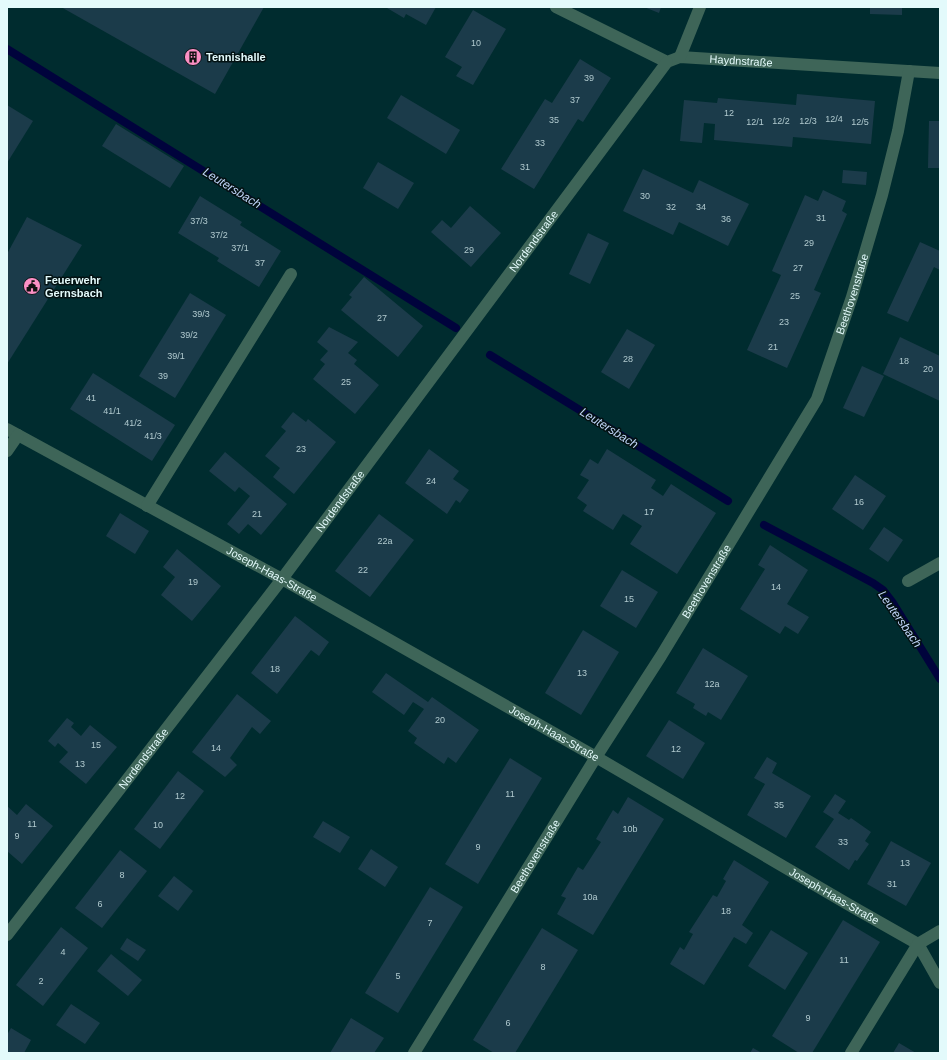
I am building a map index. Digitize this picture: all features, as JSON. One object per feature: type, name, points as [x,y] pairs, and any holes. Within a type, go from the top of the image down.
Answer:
[{"type":"street","points":[[556,7],[667,62]]},
{"type":"street","points":[[680,57],[700,7]]},
{"type":"street","name":"Haydnstraße","points":[[667,62],[680,57],[940,73]]},
{"type":"street","name":"Nordendstraße","points":[[7,935],[282,579],[667,62]]},
{"type":"street","name":"Beethovenstraße","points":[[414,1053],[596,757],[665,649],[817,398],[852,297],[882,195],[898,131],[909,71]]},
{"type":"street","points":[[147,506],[291,274]]},
{"type":"street","points":[[7,451],[12,432]]},
{"type":"street","name":"Joseph-Haas-Straße","points":[[12,432],[282,579],[596,757],[918,944]]},
{"type":"street","points":[[908,582],[940,563]]},
{"type":"street","points":[[851,1053],[918,944],[940,931]]},
{"type":"street","points":[[918,944],[940,984]]},
{"type":"building","name":"Tennishalle","points":[[61,7],[264,7],[215,94]]},
{"type":"building","points":[[387,7],[436,7],[426,25],[406,14],[404,18]]},
{"type":"building","points":[[644,7],[661,7],[659,13]]},
{"type":"building","points":[[870,7],[902,7],[902,15],[870,14]]},
{"type":"building","points":[[473,10],[506,29],[473,85],[456,76],[462,67],[445,57]]},
{"type":"building","points":[[580,59],[611,78],[583,122],[578,119],[534,189],[501,169],[545,99],[552,103]]},
{"type":"building","points":[[797,94],[875,101],[871,144],[793,137],[792,147],[714,140],[715,124],[704,123],[702,143],[680,141],[684,100],[717,103],[718,98],[796,105]]},
{"type":"building","points":[[401,95],[460,130],[446,154],[387,118]]},
{"type":"building","points":[[7,105],[33,121],[7,163]]},
{"type":"building","points":[[929,121],[940,121],[940,168],[928,168]]},
{"type":"building","points":[[116,124],[184,166],[170,188],[102,146]]},
{"type":"building","points":[[378,162],[414,183],[398,209],[363,188]]},
{"type":"building","points":[[643,169],[693,193],[699,180],[749,204],[728,246],[679,222],[673,235],[623,211]]},
{"type":"building","points":[[843,170],[867,172],[866,185],[842,183]]},
{"type":"building","points":[[823,190],[846,201],[842,211],[847,214],[814,290],[821,293],[787,368],[747,350],[781,275],[772,271],[805,195],[818,201]]},
{"type":"building","points":[[200,196],[242,222],[240,225],[281,251],[259,287],[217,261],[219,258],[178,233]]},
{"type":"building","points":[[470,206],[501,233],[471,267],[431,232],[442,220],[451,228]]},
{"type":"building","name":"Feuerwehr Gernsbach","points":[[27,217],[82,245],[7,364],[7,254]]},
{"type":"building","points":[[588,233],[609,243],[590,284],[569,274]]},
{"type":"building","points":[[920,242],[940,251],[940,270],[934,267],[908,322],[887,313]]},
{"type":"building","points":[[364,277],[423,326],[398,357],[341,310],[352,297],[349,295]]},
{"type":"building","points":[[190,293],[226,315],[175,398],[139,376]]},
{"type":"building","points":[[329,327],[358,342],[348,353],[357,360],[354,364],[379,385],[355,414],[313,379],[325,364],[320,360],[328,351],[317,342]]},
{"type":"building","points":[[627,329],[655,345],[629,389],[601,372]]},
{"type":"building","points":[[900,337],[940,356],[940,401],[883,374]]},
{"type":"building","points":[[862,366],[884,376],[864,417],[843,408]]},
{"type":"building","points":[[93,373],[175,425],[152,461],[70,409]]},
{"type":"building","points":[[293,412],[306,422],[308,419],[336,442],[294,494],[273,477],[280,468],[265,456],[286,431],[281,427]]},
{"type":"building","points":[[429,449],[459,471],[453,479],[469,490],[460,503],[456,500],[447,514],[405,483]]},
{"type":"building","points":[[607,449],[656,480],[651,488],[663,496],[671,484],[716,513],[677,574],[630,544],[642,526],[623,514],[613,530],[583,511],[587,505],[577,498],[589,480],[580,475],[590,459],[598,464]]},
{"type":"building","points":[[225,452],[287,504],[261,535],[248,524],[239,534],[227,524],[250,496],[239,487],[235,492],[209,471]]},
{"type":"building","points":[[855,475],[886,496],[863,530],[832,509]]},
{"type":"building","points":[[120,513],[149,531],[135,554],[106,536]]},
{"type":"building","points":[[379,514],[414,540],[370,597],[335,571]]},
{"type":"building","points":[[884,527],[903,540],[888,562],[869,549]]},
{"type":"building","points":[[770,545],[808,570],[787,604],[809,617],[798,634],[785,626],[780,634],[740,609],[765,569],[758,565]]},
{"type":"building","points":[[177,549],[221,586],[192,621],[161,595],[175,577],[163,567]]},
{"type":"building","points":[[622,570],[658,592],[636,628],[600,606]]},
{"type":"building","points":[[295,616],[329,642],[319,656],[311,650],[277,694],[251,673]]},
{"type":"building","points":[[583,630],[619,652],[581,715],[545,693]]},
{"type":"building","points":[[703,648],[748,676],[721,720],[708,712],[706,716],[693,708],[695,704],[676,693]]},
{"type":"building","points":[[386,673],[428,702],[432,697],[479,730],[456,763],[448,757],[444,764],[414,743],[417,738],[408,731],[424,709],[413,702],[404,715],[372,692]]},
{"type":"building","points":[[237,694],[271,721],[260,734],[252,727],[230,758],[237,765],[225,777],[192,752]]},
{"type":"building","points":[[67,718],[74,723],[71,727],[81,736],[90,725],[117,747],[86,784],[59,762],[68,752],[58,743],[55,747],[48,741]]},
{"type":"building","points":[[669,720],[705,743],[683,779],[646,756]]},
{"type":"building","points":[[767,757],[777,763],[772,773],[811,796],[786,838],[747,815],[765,784],[754,778]]},
{"type":"building","points":[[510,758],[542,778],[478,884],[445,864]]},
{"type":"building","points":[[178,771],[204,791],[160,849],[134,829]]},
{"type":"building","points":[[835,794],[846,801],[838,813],[849,820],[851,818],[871,832],[865,841],[869,844],[857,861],[855,860],[849,870],[815,847],[834,819],[823,812]]},
{"type":"building","points":[[628,797],[664,819],[593,935],[557,914],[566,898],[561,896],[578,867],[583,870],[601,842],[596,839],[613,810],[618,814]]},
{"type":"building","points":[[26,804],[53,826],[22,864],[7,851],[7,806],[17,815]]},
{"type":"building","points":[[323,821],[350,837],[340,853],[313,837]]},
{"type":"building","points":[[891,841],[931,863],[906,906],[867,884]]},
{"type":"building","points":[[371,849],[398,867],[385,887],[358,869]]},
{"type":"building","points":[[120,850],[147,871],[102,928],[75,908]]},
{"type":"building","points":[[734,860],[769,882],[742,925],[753,933],[746,944],[734,937],[704,985],[670,964],[680,947],[684,950],[693,934],[689,932],[713,895],[717,897],[726,881],[723,879]]},
{"type":"building","points":[[174,876],[193,891],[178,911],[158,896]]},
{"type":"building","points":[[430,887],[463,907],[398,1013],[365,993]]},
{"type":"building","points":[[843,920],[880,942],[812,1053],[799,1053],[772,1036]]},
{"type":"building","points":[[61,927],[88,948],[43,1006],[16,985]]},
{"type":"building","points":[[542,928],[578,950],[515,1053],[494,1053],[473,1040]]},
{"type":"building","points":[[771,930],[808,953],[785,990],[748,966]]},
{"type":"building","points":[[127,938],[146,950],[138,961],[120,949]]},
{"type":"building","points":[[111,954],[142,980],[128,996],[97,971]]},
{"type":"building","points":[[71,1004],[100,1023],[85,1044],[56,1025]]},
{"type":"building","points":[[351,1018],[384,1038],[374,1053],[330,1053]]},
{"type":"building","points":[[11,1028],[31,1040],[24,1053],[7,1053],[7,1035]]},
{"type":"building","points":[[899,1043],[916,1053],[893,1053]]},
{"type":"building","points":[[753,1048],[762,1053],[750,1053]]},
{"type":"waterway","name":"Leutersbach","points":[[7,49],[456,328]]},
{"type":"waterway","name":"Leutersbach","points":[[490,355],[728,501]]},
{"type":"waterway","name":"Leutersbach","points":[[764,525],[873,583],[883,590],[893,603],[940,679]]},
{"type":"place","name":"Tennishalle","points":[[193,57]]},
{"type":"place","name":"Feuerwehr Gernsbach","points":[[32,286]]}]
